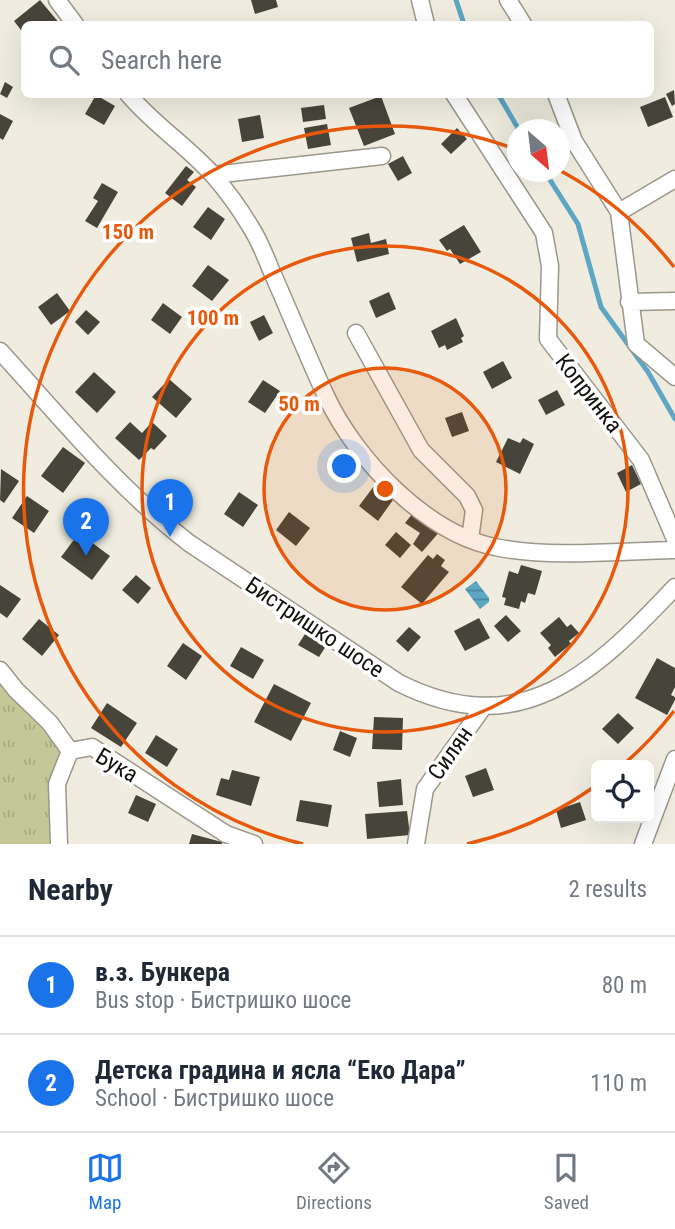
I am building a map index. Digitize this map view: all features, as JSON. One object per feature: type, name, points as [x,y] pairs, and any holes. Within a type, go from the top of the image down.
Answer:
[{"type":"street","points":[[57,0],[73,21]]},
{"type":"street","points":[[420,0],[425,21]]},
{"type":"street","points":[[508,0],[521,21]]},
{"type":"street","points":[[132,98],[213,175],[252,229],[327,398],[356,446],[377,471],[424,512],[470,538],[501,548],[537,552],[675,550]]},
{"type":"street","name":"Копринка","points":[[457,98],[544,233],[550,266],[548,339],[641,460],[675,539]]},
{"type":"street","points":[[558,98],[574,141],[619,212],[636,344],[675,377]]},
{"type":"street","points":[[213,175],[382,156]]},
{"type":"street","points":[[619,212],[675,179]]},
{"type":"street","points":[[629,302],[675,301]]},
{"type":"street","points":[[356,333],[421,450],[467,496],[474,510],[470,538]]},
{"type":"street","name":"Бистришко шосе","points":[[0,351],[130,491],[161,520],[399,682],[422,694],[453,704],[484,706],[520,701],[558,689],[594,665],[636,629],[675,587]]},
{"type":"street","name":"Бука","points":[[0,670],[50,723],[70,751],[92,747],[226,834],[254,844]]},
{"type":"street","name":"Силян","points":[[412,844],[425,789],[484,706]]},
{"type":"street","points":[[59,844],[57,783],[70,751]]},
{"type":"street","points":[[643,844],[675,759]]},
{"type":"green space","points":[[0,670],[70,751],[57,784],[59,844],[0,844]]},
{"type":"water","points":[[476,581],[489,598],[489,602],[480,609],[465,589]]},
{"type":"building","points":[[40,0],[58,21],[21,21],[21,30],[14,21]]},
{"type":"building","points":[[251,0],[276,0],[278,7],[255,14]]},
{"type":"building","points":[[5,82],[13,87],[7,98],[0,94]]},
{"type":"building","points":[[674,90],[675,104],[672,106],[666,94]]},
{"type":"building","points":[[665,97],[673,117],[648,127],[640,107]]},
{"type":"building","points":[[94,98],[101,98],[115,106],[104,125],[85,114]]},
{"type":"building","points":[[382,98],[395,134],[364,146],[349,108]]},
{"type":"building","points":[[324,105],[326,119],[303,122],[301,108]]},
{"type":"building","points":[[0,114],[13,121],[3,140],[0,138]]},
{"type":"building","points":[[260,115],[264,138],[242,142],[238,119]]},
{"type":"building","points":[[327,124],[331,145],[308,149],[304,128]]},
{"type":"building","points":[[457,128],[467,139],[451,154],[441,144]]},
{"type":"building","points":[[403,156],[412,173],[398,181],[388,164]]},
{"type":"building","points":[[186,166],[194,172],[187,180],[196,187],[182,206],[165,193]]},
{"type":"building","points":[[102,183],[118,192],[97,228],[85,221],[98,201],[93,198]]},
{"type":"building","points":[[208,207],[225,219],[211,240],[193,227]]},
{"type":"building","points":[[464,225],[481,252],[460,264],[450,249],[447,251],[439,240]]},
{"type":"building","points":[[369,233],[371,243],[386,239],[389,254],[357,262],[351,238]]},
{"type":"building","points":[[208,265],[229,280],[212,301],[192,286]]},
{"type":"building","points":[[389,292],[396,309],[376,318],[369,301]]},
{"type":"building","points":[[57,293],[70,311],[51,325],[38,307]]},
{"type":"building","points":[[163,303],[182,317],[170,334],[151,320]]},
{"type":"building","points":[[86,310],[100,322],[88,335],[75,322]]},
{"type":"building","points":[[264,315],[273,333],[259,341],[250,322]]},
{"type":"building","points":[[456,318],[464,336],[461,338],[463,342],[447,350],[445,345],[439,348],[431,331]]},
{"type":"building","points":[[503,361],[512,378],[492,389],[483,372]]},
{"type":"building","points":[[94,372],[116,392],[97,413],[75,392]]},
{"type":"building","points":[[169,379],[192,399],[176,418],[152,397]]},
{"type":"building","points":[[263,380],[280,391],[265,413],[248,402]]},
{"type":"building","points":[[557,390],[565,405],[546,415],[538,400]]},
{"type":"building","points":[[462,412],[469,431],[452,437],[445,418]]},
{"type":"building","points":[[130,422],[142,433],[152,422],[167,436],[154,450],[151,448],[139,460],[115,438]]},
{"type":"building","points":[[508,438],[520,443],[523,438],[534,444],[520,474],[496,462]]},
{"type":"building","points":[[63,447],[85,463],[63,493],[41,476]]},
{"type":"building","points":[[632,465],[641,484],[626,492],[617,473]]},
{"type":"building","points":[[1,469],[19,481],[4,503],[0,500]]},
{"type":"building","points":[[374,486],[393,500],[378,521],[359,506]]},
{"type":"building","points":[[239,492],[258,505],[243,527],[224,514]]},
{"type":"building","points":[[27,496],[49,511],[34,533],[12,518]]},
{"type":"building","points":[[289,512],[310,528],[296,546],[276,530]]},
{"type":"building","points":[[413,513],[441,530],[422,552],[413,544],[420,533],[405,523]]},
{"type":"building","points":[[396,532],[411,545],[400,558],[385,545]]},
{"type":"building","points":[[79,533],[110,556],[92,580],[61,557]]},
{"type":"building","points":[[437,554],[445,560],[441,566],[449,572],[422,604],[401,587],[428,555],[433,559]]},
{"type":"building","points":[[521,565],[542,571],[535,595],[528,593],[525,603],[521,601],[519,609],[504,605],[506,598],[502,597],[509,571],[518,574]]},
{"type":"building","points":[[136,575],[151,588],[138,604],[122,590]]},
{"type":"building","points":[[0,585],[21,599],[7,618],[0,613]]},
{"type":"building","points":[[506,615],[521,631],[508,642],[494,626]]},
{"type":"building","points":[[559,617],[567,627],[571,624],[579,633],[569,641],[571,644],[555,657],[548,648],[551,645],[540,633]]},
{"type":"building","points":[[479,618],[490,638],[465,651],[454,631]]},
{"type":"building","points":[[39,619],[59,635],[42,656],[22,639]]},
{"type":"building","points":[[409,627],[421,637],[408,652],[396,641]]},
{"type":"building","points":[[305,634],[326,646],[319,657],[298,645]]},
{"type":"building","points":[[183,643],[202,656],[186,680],[167,666]]},
{"type":"building","points":[[241,647],[264,660],[253,679],[230,666]]},
{"type":"building","points":[[657,658],[675,668],[675,687],[671,695],[675,700],[667,715],[635,698]]},
{"type":"building","points":[[274,684],[311,703],[291,741],[254,722]]},
{"type":"building","points":[[107,703],[137,723],[121,747],[91,728]]},
{"type":"building","points":[[618,713],[634,728],[618,744],[602,729]]},
{"type":"building","points":[[374,717],[403,718],[402,750],[372,749]]},
{"type":"building","points":[[340,731],[357,738],[350,757],[333,750]]},
{"type":"building","points":[[156,735],[178,749],[167,767],[145,753]]},
{"type":"building","points":[[486,768],[494,790],[473,797],[465,776]]},
{"type":"building","points":[[232,770],[260,777],[251,806],[216,795],[221,778],[229,780]]},
{"type":"building","points":[[401,779],[403,805],[379,807],[377,782]]},
{"type":"building","points":[[136,795],[156,804],[148,822],[128,813]]},
{"type":"building","points":[[300,800],[332,805],[328,827],[296,821]]},
{"type":"building","points":[[580,802],[586,820],[561,828],[556,810]]},
{"type":"building","points":[[407,811],[410,835],[367,839],[365,814]]},
{"type":"building","points":[[192,834],[222,842],[222,844],[189,844]]},
{"type":"waterway","points":[[456,0],[463,21]]},
{"type":"waterway","points":[[500,98],[513,119]]},
{"type":"waterway","points":[[551,182],[578,224],[601,307],[648,372],[675,419]]},
{"type":"place","name":"в.з. Бункера","points":[[170,537]]},
{"type":"place","name":"Детска градина и ясла “Еко Дара”","points":[[86,556]]}]
